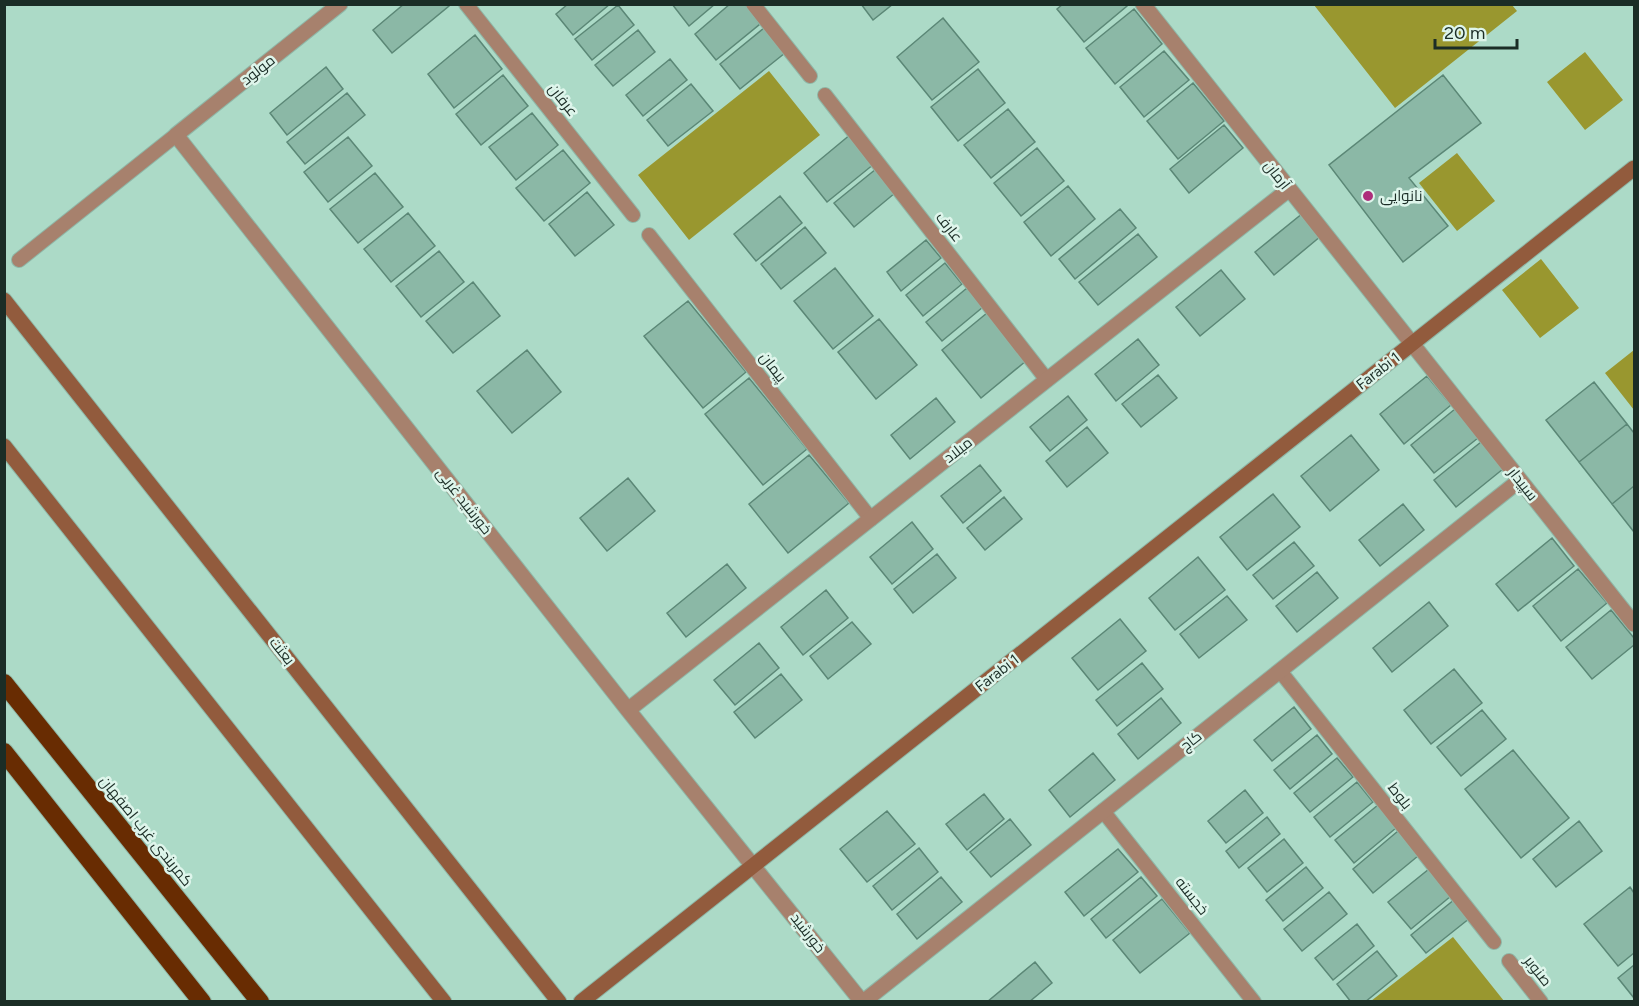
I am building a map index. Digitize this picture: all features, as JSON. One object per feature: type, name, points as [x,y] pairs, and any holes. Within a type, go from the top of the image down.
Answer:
[{"type":"highway","name":"کمربندی غرب اصفهان","points":[[4,683],[260,1002]]},
{"type":"highway","points":[[4,752],[202,1002]]},
{"type":"main road","name":"Farabi 1","points":[[581,1002],[1635,168]]},
{"type":"main road","name":"بعثت","points":[[4,300],[559,1002]]},
{"type":"main road","points":[[4,446],[444,1002]]},
{"type":"street","name":"مولود","points":[[176,135],[340,4]]},
{"type":"street","name":"آرمان","points":[[1143,4],[1412,344]]},
{"type":"street","name":"خورشید غربی","points":[[176,135],[628,710],[753,865]]},
{"type":"street","name":"میلاد","points":[[628,710],[1288,190]]},
{"type":"street","name":"سپیدار","points":[[1412,344],[1635,624]]},
{"type":"street","name":"کاج","points":[[862,1002],[1520,480]]},
{"type":"street","name":"خورشید","points":[[753,865],[862,1002]]},
{"type":"lane","name":"عرفان","points":[[466,4],[633,215]]},
{"type":"lane","points":[[753,4],[810,76]]},
{"type":"lane","name":"عارف","points":[[825,95],[1047,380]]},
{"type":"lane","points":[[19,260],[176,135]]},
{"type":"lane","name":"پیمان","points":[[648,235],[870,519]]},
{"type":"lane","name":"بلوط","points":[[1280,671],[1494,942]]},
{"type":"lane","name":"خجسته","points":[[1103,811],[1254,1002]]},
{"type":"lane","name":"صنوبر","points":[[1509,961],[1541,1002]]},
{"type":"shaded area","points":[[1314,5],[1512,5],[1517,11],[1395,108]]},
{"type":"shaded area","points":[[1585,52],[1623,100],[1585,130],[1547,82]]},
{"type":"shaded area","points":[[769,71],[820,135],[689,240],[638,175]]},
{"type":"shaded area","points":[[1457,153],[1495,201],[1457,231],[1419,183]]},
{"type":"shaded area","points":[[1541,259],[1579,308],[1540,338],[1502,290]]},
{"type":"shaded area","points":[[1634,350],[1634,410],[1605,373]]},
{"type":"shaded area","points":[[1453,937],[1504,1001],[1371,1001]]},
{"type":"building","points":[[404,4],[448,4],[449,6],[392,53],[373,30]]},
{"type":"building","points":[[568,4],[610,4],[573,35],[556,14]]},
{"type":"building","points":[[672,4],[715,4],[689,26]]},
{"type":"building","points":[[730,4],[745,4],[760,24],[716,60],[695,34]]},
{"type":"building","points":[[861,4],[893,4],[873,20]]},
{"type":"building","points":[[1063,4],[1126,4],[1127,6],[1084,42],[1057,9]]},
{"type":"building","points":[[618,5],[634,25],[592,60],[575,39]]},
{"type":"building","points":[[1134,9],[1162,44],[1115,84],[1086,48]]},
{"type":"building","points":[[943,18],[979,62],[932,100],[897,57]]},
{"type":"building","points":[[764,28],[785,53],[740,89],[720,64]]},
{"type":"building","points":[[638,30],[655,52],[613,86],[595,65]]},
{"type":"building","points":[[475,35],[502,69],[454,108],[428,74]]},
{"type":"building","points":[[1164,51],[1189,80],[1144,117],[1120,87]]},
{"type":"building","points":[[670,59],[687,80],[643,116],[626,95]]},
{"type":"building","points":[[326,67],[343,89],[287,135],[270,113]]},
{"type":"building","points":[[978,69],[1005,103],[958,141],[931,107]]},
{"type":"building","points":[[503,75],[528,106],[481,145],[456,114]]},
{"type":"building","points":[[1443,75],[1481,123],[1409,178],[1448,226],[1403,262],[1329,165]]},
{"type":"building","points":[[1193,83],[1224,121],[1178,159],[1147,121]]},
{"type":"building","points":[[691,84],[713,111],[668,146],[647,120]]},
{"type":"building","points":[[347,93],[365,115],[305,164],[287,142]]},
{"type":"building","points":[[1008,109],[1035,142],[991,178],[964,145]]},
{"type":"building","points":[[532,113],[558,145],[516,180],[489,147]]},
{"type":"building","points":[[1224,125],[1243,148],[1189,193],[1170,169]]},
{"type":"building","points":[[851,134],[874,164],[827,202],[804,173]]},
{"type":"building","points":[[348,137],[372,166],[328,202],[304,172]]},
{"type":"building","points":[[1037,148],[1064,181],[1021,216],[994,183]]},
{"type":"building","points":[[563,150],[590,183],[544,221],[516,188]]},
{"type":"building","points":[[876,169],[895,193],[854,227],[834,203]]},
{"type":"building","points":[[375,173],[403,207],[358,243],[330,209]]},
{"type":"building","points":[[1068,186],[1095,219],[1051,256],[1024,222]]},
{"type":"building","points":[[587,192],[614,225],[575,256],[549,224]]},
{"type":"building","points":[[780,196],[802,223],[756,261],[734,234]]},
{"type":"building","points":[[1120,209],[1136,228],[1075,279],[1059,259]]},
{"type":"building","points":[[408,213],[435,246],[391,282],[364,249]]},
{"type":"building","points":[[1303,213],[1321,236],[1274,275],[1255,252]]},
{"type":"building","points":[[805,227],[826,253],[781,289],[761,264]]},
{"type":"building","points":[[1138,234],[1157,257],[1098,305],[1079,282]]},
{"type":"building","points":[[926,240],[941,258],[901,291],[887,272]]},
{"type":"building","points":[[439,251],[464,282],[421,317],[396,286]]},
{"type":"building","points":[[945,263],[962,284],[923,316],[906,295]]},
{"type":"building","points":[[835,268],[873,316],[833,349],[794,301]]},
{"type":"building","points":[[1221,270],[1245,299],[1200,336],[1176,307]]},
{"type":"building","points":[[473,282],[500,316],[453,353],[426,321]]},
{"type":"building","points":[[967,288],[983,307],[942,341],[926,322]]},
{"type":"building","points":[[688,301],[746,372],[703,408],[644,336]]},
{"type":"building","points":[[987,313],[1026,361],[981,398],[942,350]]},
{"type":"building","points":[[879,319],[917,365],[876,399],[838,352]]},
{"type":"building","points":[[1138,339],[1159,365],[1116,401],[1095,374]]},
{"type":"building","points":[[527,350],[561,392],[512,433],[477,391]]},
{"type":"building","points":[[1158,375],[1177,398],[1141,427],[1122,404]]},
{"type":"building","points":[[1427,376],[1451,405],[1404,444],[1380,414]]},
{"type":"building","points":[[749,378],[807,449],[763,485],[705,414]]},
{"type":"building","points":[[1594,382],[1627,424],[1579,462],[1546,420]]},
{"type":"building","points":[[1068,396],[1087,420],[1050,451],[1030,427]]},
{"type":"building","points":[[936,398],[955,422],[910,459],[891,435]]},
{"type":"building","points":[[1455,409],[1478,438],[1434,473],[1411,445]]},
{"type":"building","points":[[1627,424],[1634,433],[1634,486],[1612,504],[1579,462]]},
{"type":"building","points":[[1087,427],[1108,453],[1067,487],[1046,461]]},
{"type":"building","points":[[1351,435],[1379,470],[1330,511],[1301,476]]},
{"type":"building","points":[[1481,442],[1503,469],[1456,507],[1434,480]]},
{"type":"building","points":[[809,455],[849,503],[788,553],[749,504]]},
{"type":"building","points":[[980,465],[1001,491],[963,523],[941,496]]},
{"type":"building","points":[[628,478],[655,511],[607,551],[580,518]]},
{"type":"building","points":[[1634,486],[1634,532],[1612,504]]},
{"type":"building","points":[[1273,494],[1300,527],[1247,570],[1220,537]]},
{"type":"building","points":[[1004,497],[1022,519],[985,550],[967,528]]},
{"type":"building","points":[[1403,504],[1424,530],[1380,566],[1359,540]]},
{"type":"building","points":[[912,522],[933,549],[892,584],[870,557]]},
{"type":"building","points":[[1552,538],[1574,566],[1518,611],[1496,584]]},
{"type":"building","points":[[1294,542],[1314,566],[1273,599],[1253,575]]},
{"type":"building","points":[[937,554],[956,578],[913,613],[894,589]]},
{"type":"building","points":[[1198,557],[1225,590],[1175,630],[1149,598]]},
{"type":"building","points":[[727,564],[746,588],[686,637],[667,613]]},
{"type":"building","points":[[1578,569],[1607,603],[1561,641],[1533,606]]},
{"type":"building","points":[[1317,572],[1338,598],[1297,632],[1276,606]]},
{"type":"building","points":[[826,590],[848,618],[803,655],[781,627]]},
{"type":"building","points":[[1227,596],[1247,620],[1199,658],[1180,634]]},
{"type":"building","points":[[1429,602],[1448,626],[1392,672],[1373,648]]},
{"type":"building","points":[[1611,610],[1634,638],[1634,645],[1592,679],[1566,647]]},
{"type":"building","points":[[1120,619],[1146,651],[1098,690],[1072,658]]},
{"type":"building","points":[[852,622],[871,644],[828,679],[810,656]]},
{"type":"building","points":[[759,643],[779,668],[735,705],[714,680]]},
{"type":"building","points":[[1142,663],[1163,689],[1117,726],[1096,700]]},
{"type":"building","points":[[1454,669],[1482,703],[1431,744],[1404,710]]},
{"type":"building","points":[[781,674],[802,700],[755,738],[734,712]]},
{"type":"building","points":[[1161,698],[1181,723],[1138,759],[1118,734]]},
{"type":"building","points":[[1294,707],[1311,729],[1272,761],[1254,740]]},
{"type":"building","points":[[1482,710],[1506,739],[1461,776],[1437,747]]},
{"type":"building","points":[[1317,735],[1332,754],[1290,789],[1274,770]]},
{"type":"building","points":[[1513,750],[1569,818],[1521,858],[1465,789]]},
{"type":"building","points":[[1093,753],[1115,780],[1070,817],[1049,790]]},
{"type":"building","points":[[1337,758],[1353,777],[1310,812],[1294,793]]},
{"type":"building","points":[[1357,782],[1373,802],[1330,837],[1314,817]]},
{"type":"building","points":[[1245,790],[1263,813],[1226,843],[1208,821]]},
{"type":"building","points":[[984,794],[1004,819],[967,850],[946,824]]},
{"type":"building","points":[[1378,805],[1396,828],[1354,863],[1335,840]]},
{"type":"building","points":[[887,811],[915,844],[867,882],[840,849]]},
{"type":"building","points":[[1267,817],[1280,834],[1239,868],[1226,851]]},
{"type":"building","points":[[1010,819],[1031,845],[991,877],[970,852]]},
{"type":"building","points":[[1579,821],[1602,851],[1556,887],[1533,859]]},
{"type":"building","points":[[1398,831],[1418,856],[1373,893],[1353,869]]},
{"type":"building","points":[[1284,839],[1303,863],[1267,892],[1248,868]]},
{"type":"building","points":[[919,848],[938,872],[892,910],[873,886]]},
{"type":"building","points":[[1118,849],[1138,872],[1084,916],[1065,892]]},
{"type":"building","points":[[1306,867],[1323,888],[1283,921],[1266,900]]},
{"type":"building","points":[[1429,869],[1451,896],[1411,929],[1388,902]]},
{"type":"building","points":[[941,877],[962,902],[917,939],[897,914]]},
{"type":"building","points":[[1141,877],[1157,896],[1106,938],[1091,919]]},
{"type":"building","points":[[1630,887],[1634,893],[1634,953],[1618,966],[1584,924]]},
{"type":"building","points":[[1329,892],[1347,914],[1302,951],[1284,929]]},
{"type":"building","points":[[1162,899],[1190,933],[1140,973],[1113,940]]},
{"type":"building","points":[[1455,899],[1470,918],[1426,953],[1411,935]]},
{"type":"building","points":[[1357,924],[1374,946],[1333,980],[1315,958]]},
{"type":"building","points":[[1377,951],[1397,976],[1365,1002],[1351,1002],[1337,984]]},
{"type":"building","points":[[1035,962],[1052,983],[1029,1002],[987,1002]]},
{"type":"building","points":[[1634,965],[1634,998],[1618,978]]},
{"type":"place","name":"نانوایی","points":[[1368,196]]}]
